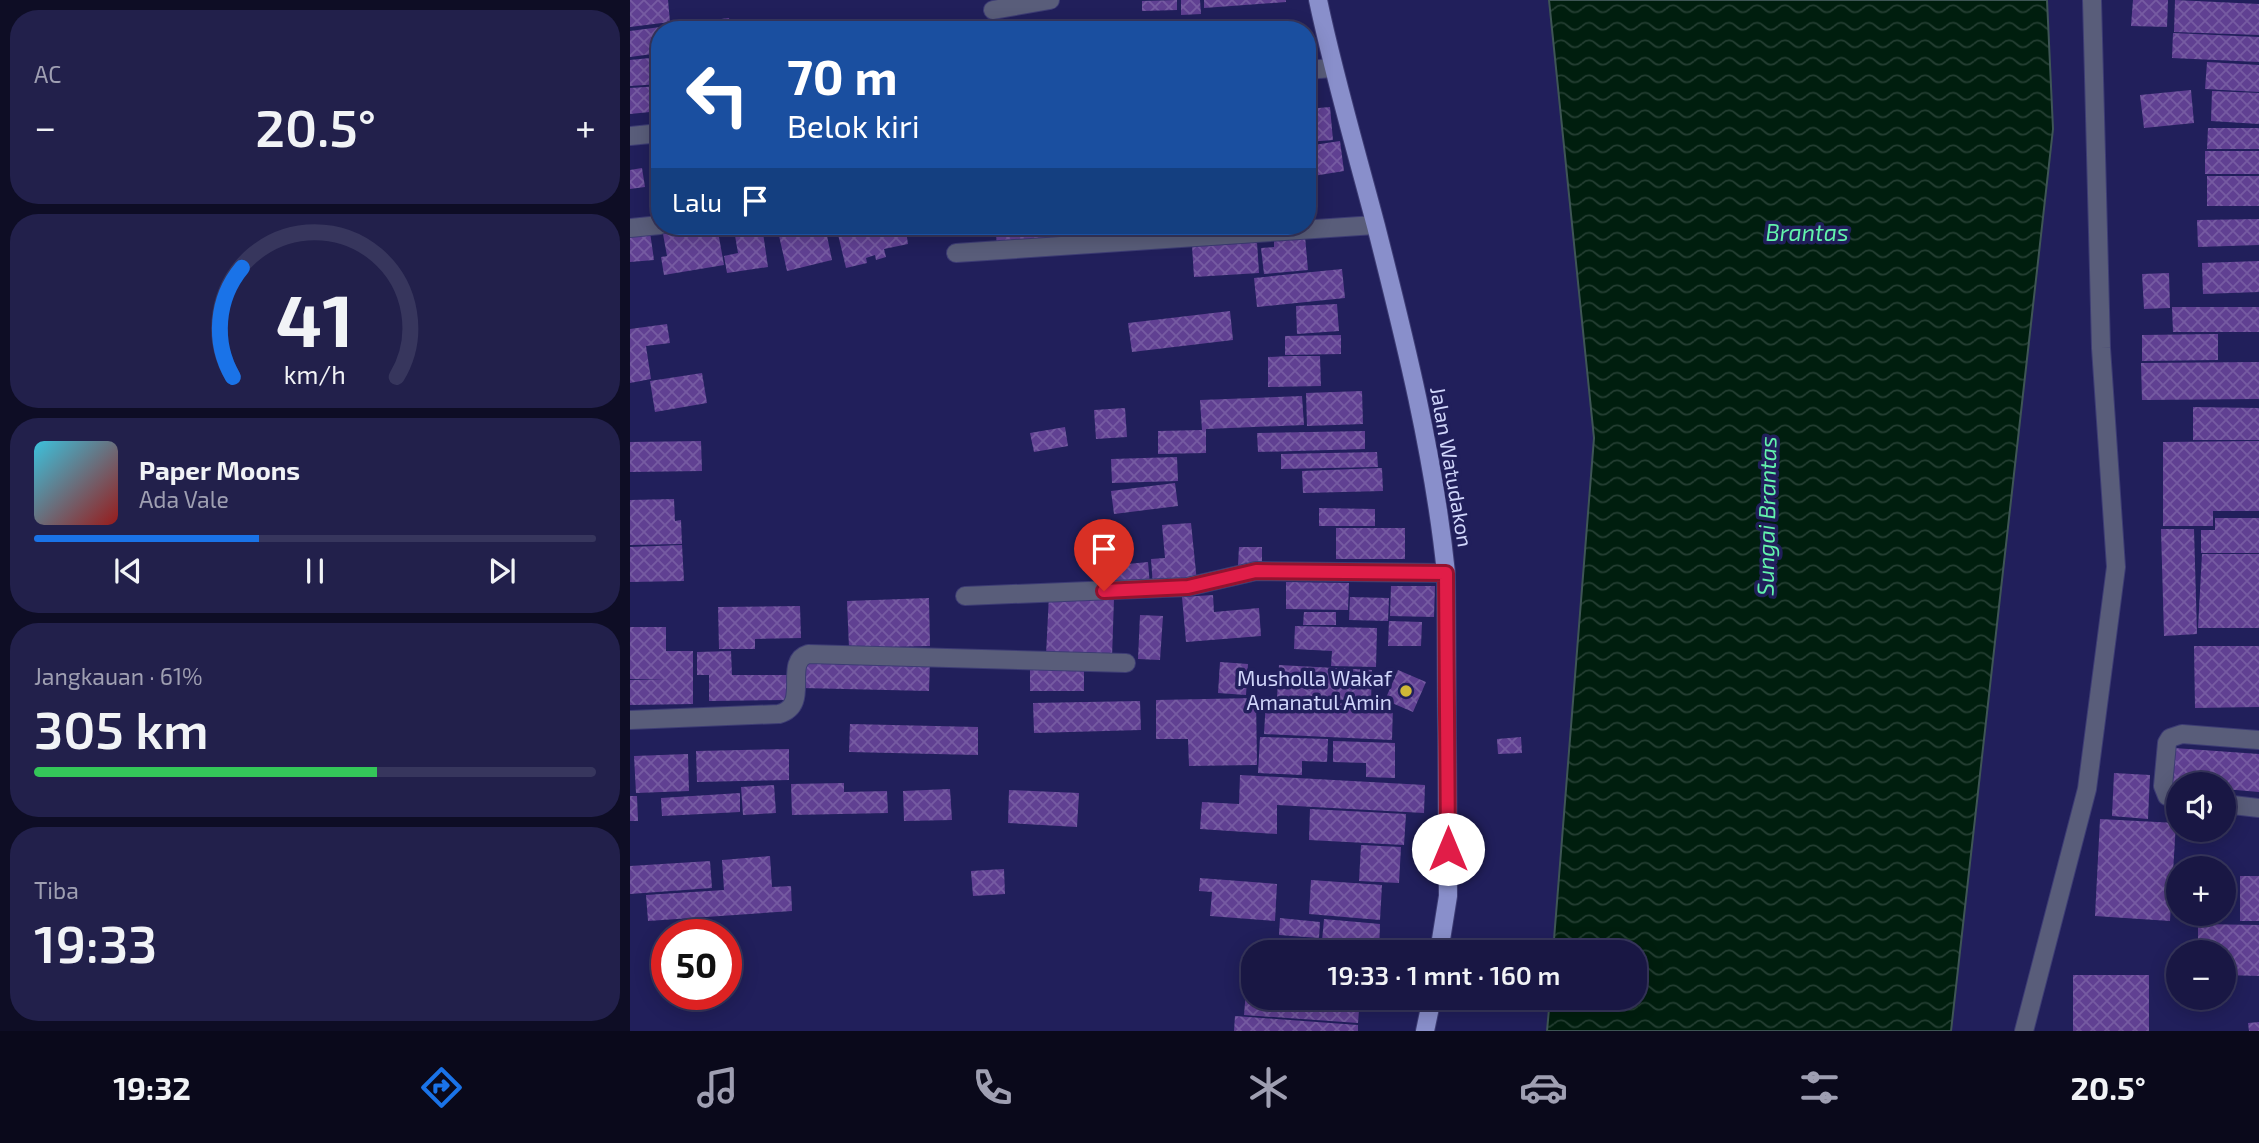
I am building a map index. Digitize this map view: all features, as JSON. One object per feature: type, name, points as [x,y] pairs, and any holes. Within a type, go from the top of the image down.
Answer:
[{"type":"main road","name":"Jalan Watudakon","points":[[1318,0],[1332,68],[1375,225],[1421,416],[1442,535],[1446,573],[1448,896],[1441,940]]},
{"type":"main road","points":[[1425,1031],[1429,1010]]},
{"type":"street","points":[[993,10],[1050,0]]},
{"type":"street","points":[[2024,1031],[2087,789],[2116,567],[2101,348],[2092,0]]},
{"type":"street","points":[[1316,69],[1332,68]]},
{"type":"street","points":[[630,136],[651,134]]},
{"type":"street","points":[[1316,229],[1375,225]]},
{"type":"street","points":[[630,228],[651,226]]},
{"type":"street","points":[[956,253],[1225,235]]},
{"type":"street","points":[[965,597],[1188,587],[1256,571],[1446,573]]},
{"type":"street","points":[[630,720],[784,713],[794,704],[797,662],[802,655],[807,654],[1126,663]]},
{"type":"street","points":[[2166,794],[2163,786],[2167,743],[2170,738],[2182,734],[2259,740]]},
{"type":"street","points":[[2236,805],[2259,808]]},
{"type":"water","name":"Brantas","points":[[1549,0],[2047,0],[2053,129],[1951,1031],[1547,1031],[1549,1010],[1647,1010],[1647,940],[1554,940],[1594,438]]},
{"type":"building","points":[[630,0],[668,0],[670,21],[651,21],[651,24],[630,27]]},
{"type":"building","points":[[1177,0],[1177,10],[1142,11],[1142,1]]},
{"type":"building","points":[[1181,0],[1200,0],[1201,14],[1181,15]]},
{"type":"building","points":[[1204,0],[1286,0],[1286,2],[1204,8]]},
{"type":"building","points":[[2133,0],[2168,0],[2167,27],[2131,26]]},
{"type":"building","points":[[2175,0],[2259,4],[2259,35],[2174,32]]},
{"type":"building","points":[[729,18],[730,21],[706,21]]},
{"type":"building","points":[[651,28],[651,54],[630,57],[630,31]]},
{"type":"building","points":[[2173,33],[2259,37],[2259,62],[2172,58]]},
{"type":"building","points":[[651,58],[651,85],[630,86],[630,60]]},
{"type":"building","points":[[2207,62],[2259,65],[2259,92],[2205,89]]},
{"type":"building","points":[[651,87],[651,112],[630,114],[630,88]]},
{"type":"building","points":[[2191,90],[2194,123],[2144,128],[2140,95]]},
{"type":"building","points":[[2212,91],[2259,93],[2259,124],[2211,121]]},
{"type":"building","points":[[1330,107],[1333,140],[1316,141],[1316,108]]},
{"type":"building","points":[[2208,128],[2259,128],[2259,149],[2207,149]]},
{"type":"building","points":[[1340,141],[1344,171],[1316,176],[1316,145]]},
{"type":"building","points":[[2205,151],[2259,151],[2259,174],[2205,174]]},
{"type":"building","points":[[642,168],[645,187],[630,189],[630,170]]},
{"type":"building","points":[[2207,176],[2259,176],[2259,206],[2207,206]]},
{"type":"building","points":[[2259,219],[2259,245],[2198,247],[2197,220]]},
{"type":"building","points":[[650,232],[654,260],[630,262],[630,234]]},
{"type":"building","points":[[663,235],[719,235],[724,265],[664,275],[661,257],[667,256]]},
{"type":"building","points":[[735,235],[763,235],[768,267],[727,273],[724,256],[738,253]]},
{"type":"building","points":[[779,235],[827,235],[832,260],[787,271]]},
{"type":"building","points":[[838,235],[907,235],[908,244],[884,249],[886,257],[876,260],[875,255],[866,258],[867,263],[846,268]]},
{"type":"building","points":[[996,235],[1095,235],[997,244]]},
{"type":"building","points":[[1305,236],[1308,270],[1264,274],[1261,248],[1274,247],[1274,239]]},
{"type":"building","points":[[1257,242],[1259,273],[1194,277],[1192,246]]},
{"type":"building","points":[[2259,261],[2259,292],[2203,294],[2202,263]]},
{"type":"building","points":[[1342,269],[1345,298],[1257,307],[1254,278]]},
{"type":"building","points":[[2169,273],[2170,308],[2144,309],[2142,274]]},
{"type":"building","points":[[1337,304],[1339,331],[1297,334],[1296,306]]},
{"type":"building","points":[[2172,307],[2259,307],[2259,332],[2173,332]]},
{"type":"building","points":[[1230,311],[1233,340],[1132,352],[1128,323]]},
{"type":"building","points":[[667,324],[670,343],[646,346],[651,379],[630,383],[630,329]]},
{"type":"building","points":[[2218,334],[2218,360],[2142,361],[2142,335]]},
{"type":"building","points":[[1341,335],[1341,354],[1285,355],[1285,336]]},
{"type":"building","points":[[1320,356],[1321,386],[1268,387],[1268,357]]},
{"type":"building","points":[[2259,362],[2259,399],[2142,400],[2141,363]]},
{"type":"building","points":[[702,373],[707,403],[655,412],[650,381]]},
{"type":"building","points":[[1362,391],[1363,424],[1307,426],[1306,393]]},
{"type":"building","points":[[1302,396],[1304,425],[1206,429],[1206,453],[1158,454],[1158,431],[1202,430],[1200,400]]},
{"type":"building","points":[[2193,407],[2259,408],[2259,440],[2193,440]]},
{"type":"building","points":[[1125,408],[1127,437],[1096,439],[1094,410]]},
{"type":"building","points":[[1065,427],[1068,446],[1034,452],[1030,433]]},
{"type":"building","points":[[1365,431],[1365,449],[1258,452],[1257,433]]},
{"type":"building","points":[[701,441],[702,471],[630,472],[630,442]]},
{"type":"building","points":[[2259,441],[2259,511],[2213,511],[2213,526],[2163,526],[2163,442]]},
{"type":"building","points":[[1377,452],[1378,467],[1281,469],[1281,454]]},
{"type":"building","points":[[1177,457],[1178,481],[1112,483],[1111,459]]},
{"type":"building","points":[[1382,468],[1383,491],[1303,493],[1302,471]]},
{"type":"building","points":[[1175,483],[1178,506],[1114,514],[1111,491]]},
{"type":"building","points":[[674,499],[675,521],[681,520],[682,544],[630,545],[630,500]]},
{"type":"building","points":[[1319,508],[1375,509],[1375,526],[1319,526]]},
{"type":"building","points":[[2215,518],[2259,518],[2259,553],[2201,553],[2201,530],[2215,530]]},
{"type":"building","points":[[1191,523],[1197,582],[1153,586],[1151,559],[1165,558],[1162,525]]},
{"type":"building","points":[[1336,528],[1405,528],[1405,559],[1336,559]]},
{"type":"building","points":[[2161,529],[2194,529],[2197,634],[2164,636]]},
{"type":"building","points":[[682,545],[684,581],[630,582],[630,547]]},
{"type":"building","points":[[1239,547],[1262,547],[1262,565],[1238,565]]},
{"type":"building","points":[[2202,554],[2259,554],[2259,628],[2198,628]]},
{"type":"building","points":[[1148,562],[1150,586],[1099,590],[1097,567]]},
{"type":"building","points":[[1286,582],[1349,583],[1348,610],[1286,609]]},
{"type":"building","points":[[1391,586],[1435,586],[1434,617],[1390,616]]},
{"type":"building","points":[[1049,595],[1114,598],[1112,658],[1046,655]]},
{"type":"building","points":[[1213,595],[1214,612],[1259,608],[1261,636],[1186,642],[1182,597]]},
{"type":"building","points":[[1350,597],[1389,598],[1388,621],[1349,620]]},
{"type":"building","points":[[929,598],[930,646],[849,648],[847,601]]},
{"type":"building","points":[[800,606],[801,638],[755,639],[755,649],[719,649],[718,607]]},
{"type":"building","points":[[1304,612],[1336,612],[1336,625],[1303,625]]},
{"type":"building","points":[[1140,615],[1163,616],[1160,660],[1138,659]]},
{"type":"building","points":[[1389,621],[1422,622],[1421,646],[1388,646]]},
{"type":"building","points":[[1295,626],[1377,628],[1376,667],[1331,666],[1332,651],[1294,649]]},
{"type":"building","points":[[630,627],[666,627],[666,651],[693,651],[693,704],[630,705],[630,680],[667,680],[630,679]]},
{"type":"building","points":[[2194,646],[2259,646],[2259,707],[2195,708]]},
{"type":"building","points":[[731,651],[732,675],[791,675],[791,700],[709,701],[709,675],[697,675],[697,652]]},
{"type":"building","points":[[803,657],[930,660],[929,691],[802,688]]},
{"type":"building","points":[[1220,662],[1248,664],[1246,695],[1218,693]]},
{"type":"building","points":[[1279,665],[1372,670],[1371,701],[1277,697]]},
{"type":"building","points":[[1030,666],[1084,666],[1084,691],[1030,691]]},
{"type":"building","name":"Musholla Wakaf Amanatul Amin","points":[[1398,670],[1426,682],[1413,712],[1385,700]]},
{"type":"building","points":[[1256,698],[1257,765],[1189,766],[1188,739],[1156,739],[1156,700]]},
{"type":"building","points":[[1266,700],[1393,706],[1392,740],[1264,734]]},
{"type":"building","points":[[1140,701],[1141,730],[1034,733],[1033,703]]},
{"type":"building","points":[[850,724],[978,727],[978,755],[849,752]]},
{"type":"building","points":[[1260,737],[1328,739],[1327,762],[1302,761],[1302,775],[1258,773]]},
{"type":"building","points":[[1521,737],[1522,753],[1498,754],[1497,739]]},
{"type":"building","points":[[1333,741],[1395,743],[1395,778],[1366,777],[1366,763],[1333,762]]},
{"type":"building","points":[[2174,748],[2259,754],[2259,792],[2236,790],[2236,772],[2173,772]]},
{"type":"building","points":[[789,749],[789,780],[697,782],[696,751]]},
{"type":"building","points":[[688,754],[689,791],[636,793],[634,756]]},
{"type":"building","points":[[2114,773],[2150,775],[2148,819],[2112,816]]},
{"type":"building","points":[[1240,775],[1425,785],[1424,813],[1277,805],[1277,834],[1200,829],[1202,802],[1239,804]]},
{"type":"building","points":[[844,783],[844,792],[887,791],[888,813],[792,815],[791,784]]},
{"type":"building","points":[[774,785],[776,813],[743,815],[741,787]]},
{"type":"building","points":[[950,789],[952,820],[904,821],[903,791]]},
{"type":"building","points":[[1009,790],[1079,793],[1077,827],[1008,823]]},
{"type":"building","points":[[740,793],[740,812],[662,816],[661,798]]},
{"type":"building","points":[[630,796],[637,796],[638,821],[630,821]]},
{"type":"building","points":[[1310,809],[1406,814],[1404,845],[1309,840]]},
{"type":"building","points":[[2100,819],[2166,822],[2166,842],[2175,842],[2174,856],[2166,856],[2166,921],[2095,916]]},
{"type":"building","points":[[1361,845],[1401,847],[1399,883],[1359,881]]},
{"type":"building","points":[[770,856],[772,887],[791,886],[792,911],[648,921],[646,895],[724,890],[722,860]]},
{"type":"building","points":[[710,861],[712,888],[630,894],[630,866]]},
{"type":"building","points":[[1004,869],[1005,894],[973,896],[971,871]]},
{"type":"building","points":[[2240,876],[2259,876],[2259,921],[2240,921]]},
{"type":"building","points":[[1200,878],[1277,884],[1275,921],[1210,916],[1212,892],[1199,891]]},
{"type":"building","points":[[1311,880],[1382,885],[1380,920],[1309,914]]},
{"type":"building","points":[[1280,918],[1320,922],[1319,938],[1279,935]]},
{"type":"building","points":[[1324,919],[1380,924],[1379,940],[1322,940]]},
{"type":"building","points":[[2259,925],[2259,976],[2236,975],[2236,940],[2198,940],[2198,926]]},
{"type":"building","points":[[2073,975],[2149,975],[2149,1031],[2073,1031]]},
{"type":"building","points":[[1244,1010],[1359,1010],[1358,1023],[1244,1015]]},
{"type":"building","points":[[1235,1016],[1358,1025],[1358,1031],[1234,1031]]},
{"type":"building","points":[[2259,1022],[2259,1031],[2249,1031],[2248,1023]]},
{"type":"place","name":"Musholla Wakaf Amanatul Amin","points":[[1406,691]]},
{"type":"route","points":[[1104,591],[1188,587],[1256,571],[1446,573],[1448,849]]},
{"type":"water label","name":"Sungai Brantas","points":[[1767,516]]}]
